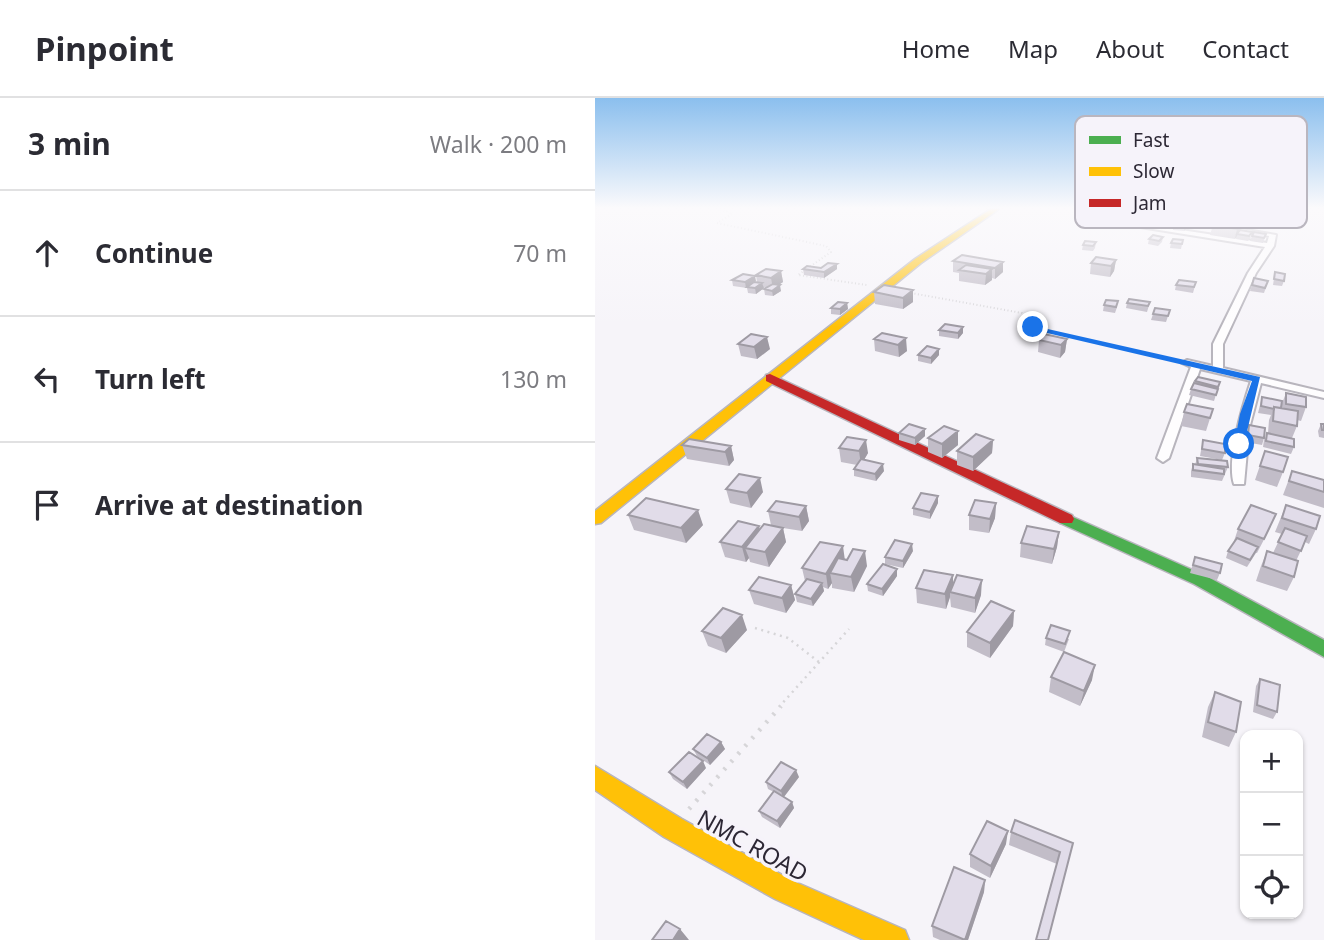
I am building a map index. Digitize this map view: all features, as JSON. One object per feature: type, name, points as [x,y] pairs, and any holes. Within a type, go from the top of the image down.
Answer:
[{"type":"street","points":[[595,519],[936,248]]},
{"type":"street","points":[[1218,370],[1218,344],[1252,273],[1268,248]]},
{"type":"street","points":[[1163,458],[1191,364],[1324,395]]},
{"type":"street","points":[[770,378],[942,462],[1200,580],[1324,649]]},
{"type":"street","points":[[1239,481],[1239,444],[1245,414],[1257,379]]},
{"type":"street","name":"NMC ROAD","points":[[595,778],[673,828],[784,890],[895,940]]},
{"type":"path","points":[[827,248],[831,252],[798,275],[885,288]]},
{"type":"path","points":[[912,293],[1022,313],[1033,327],[1191,364]]},
{"type":"path","points":[[755,628],[788,638],[819,662]]},
{"type":"path","points":[[673,828],[849,629]]},
{"type":"building","points":[[962,255],[1003,262],[995,268],[953,261]]},
{"type":"building","points":[[1096,257],[1116,260],[1111,266],[1091,263]]},
{"type":"building","points":[[828,263],[837,264],[824,272],[803,269],[807,266],[821,268]]},
{"type":"building","points":[[966,265],[992,269],[986,274],[959,270]]},
{"type":"building","points":[[766,269],[781,271],[771,278],[756,275]]},
{"type":"building","points":[[1275,272],[1285,274],[1284,281],[1274,279]]},
{"type":"building","points":[[743,274],[755,276],[745,282],[732,280]]},
{"type":"building","points":[[1254,278],[1268,281],[1265,288],[1252,285]]},
{"type":"building","points":[[1179,280],[1196,282],[1194,287],[1176,285]]},
{"type":"building","points":[[754,282],[762,283],[755,288],[747,287]]},
{"type":"building","points":[[773,284],[780,285],[772,291],[764,289]]},
{"type":"building","points":[[884,285],[913,290],[903,298],[874,292]]},
{"type":"building","points":[[1129,299],[1150,302],[1148,306],[1127,303]]},
{"type":"building","points":[[1106,300],[1118,301],[1116,307],[1104,305]]},
{"type":"building","points":[[838,302],[847,303],[840,309],[831,308]]},
{"type":"building","points":[[1155,308],[1170,310],[1168,316],[1153,314]]},
{"type":"building","points":[[945,324],[963,327],[958,333],[939,330]]},
{"type":"building","points":[[882,333],[906,338],[898,345],[874,339]]},
{"type":"building","points":[[751,334],[767,337],[754,347],[738,344]]},
{"type":"building","points":[[1044,334],[1067,339],[1061,345],[1039,340]]},
{"type":"building","points":[[927,346],[939,349],[931,358],[918,355]]},
{"type":"building","points":[[1198,377],[1220,382],[1218,387],[1195,381]]},
{"type":"building","points":[[1194,383],[1218,389],[1216,395],[1191,389]]},
{"type":"building","points":[[1286,393],[1306,397],[1306,407],[1286,404]]},
{"type":"building","points":[[1262,397],[1282,401],[1281,408],[1261,406]]},
{"type":"building","points":[[1187,404],[1213,409],[1210,418],[1184,412]]},
{"type":"building","points":[[1274,407],[1298,411],[1297,426],[1273,421]]},
{"type":"building","points":[[909,424],[925,429],[915,438],[899,433]]},
{"type":"building","points":[[1249,425],[1265,428],[1264,438],[1248,435]]},
{"type":"building","points":[[944,426],[958,431],[942,444],[928,438]]},
{"type":"building","points":[[1267,433],[1294,439],[1294,447],[1266,441]]},
{"type":"building","points":[[976,434],[993,440],[973,457],[957,451]]},
{"type":"building","points":[[847,437],[866,440],[859,451],[839,448]]},
{"type":"building","points":[[689,439],[731,446],[725,452],[682,445]]},
{"type":"building","points":[[1203,440],[1225,444],[1225,453],[1202,449]]},
{"type":"building","points":[[1265,451],[1288,457],[1283,472],[1260,466]]},
{"type":"building","points":[[1197,458],[1227,461],[1228,467],[1198,464]]},
{"type":"building","points":[[861,459],[883,464],[875,474],[854,469]]},
{"type":"building","points":[[1193,464],[1224,469],[1224,474],[1193,470]]},
{"type":"building","points":[[1292,471],[1324,480],[1324,492],[1289,481]]},
{"type":"building","points":[[739,474],[760,478],[747,493],[726,489]]},
{"type":"building","points":[[921,493],[938,496],[930,512],[913,508]]},
{"type":"building","points":[[646,498],[698,510],[681,528],[628,515]]},
{"type":"building","points":[[975,500],[996,503],[990,519],[969,515]]},
{"type":"building","points":[[776,501],[806,506],[799,517],[768,511]]},
{"type":"building","points":[[1251,505],[1276,514],[1264,539],[1238,529]]},
{"type":"building","points":[[1286,505],[1320,516],[1316,529],[1282,518]]},
{"type":"building","points":[[738,521],[759,526],[742,547],[720,542]]},
{"type":"building","points":[[764,524],[783,528],[765,552],[745,548]]},
{"type":"building","points":[[1027,526],[1059,532],[1054,549],[1021,543]]},
{"type":"building","points":[[1285,528],[1307,536],[1301,551],[1278,542]]},
{"type":"building","points":[[1237,538],[1258,547],[1250,560],[1228,551]]},
{"type":"building","points":[[895,540],[912,544],[903,561],[885,557]]},
{"type":"building","points":[[820,542],[843,546],[826,574],[802,568]]},
{"type":"building","points":[[853,549],[865,551],[851,577],[830,573],[838,558],[847,560]]},
{"type":"building","points":[[1267,551],[1298,561],[1294,577],[1263,566]]},
{"type":"building","points":[[1195,557],[1222,564],[1220,573],[1193,565]]},
{"type":"building","points":[[883,564],[897,569],[882,589],[867,584]]},
{"type":"building","points":[[924,570],[953,575],[945,594],[916,588]]},
{"type":"building","points":[[957,575],[982,580],[975,598],[950,592]]},
{"type":"building","points":[[759,577],[791,585],[782,598],[749,590]]},
{"type":"building","points":[[807,579],[822,583],[811,599],[795,594]]},
{"type":"building","points":[[991,601],[1014,611],[990,643],[967,632]]},
{"type":"building","points":[[723,608],[742,615],[721,638],[702,631]]},
{"type":"building","points":[[1051,625],[1070,631],[1065,644],[1046,638]]},
{"type":"building","points":[[1064,652],[1095,665],[1084,691],[1051,677]]},
{"type":"building","points":[[1260,679],[1280,685],[1277,712],[1257,705]]},
{"type":"building","points":[[1215,692],[1241,702],[1236,732],[1208,722]]},
{"type":"building","points":[[707,734],[721,742],[707,758],[693,749]]},
{"type":"building","points":[[689,752],[703,761],[683,782],[669,772]]},
{"type":"building","points":[[781,762],[796,770],[781,791],[766,782]]},
{"type":"building","points":[[774,791],[792,802],[777,821],[759,811]]},
{"type":"building","points":[[1015,820],[1073,843],[1048,940],[1036,940],[1060,852],[1011,832]]},
{"type":"building","points":[[987,821],[1008,831],[991,866],[970,854]]},
{"type":"building","points":[[954,867],[985,880],[965,940],[932,926]]},
{"type":"building","points":[[666,921],[680,929],[673,940],[652,940]]},
{"type":"traffic: fast","points":[[1066,519],[1200,580],[1324,649]]},
{"type":"traffic: slow","points":[[595,519],[937,248]]},
{"type":"traffic: slow","points":[[595,777],[673,828],[784,890],[895,940]]},
{"type":"traffic: jam","points":[[770,378],[1066,519]]},
{"type":"route","points":[[1033,327],[1257,379],[1245,414],[1239,444]]}]
